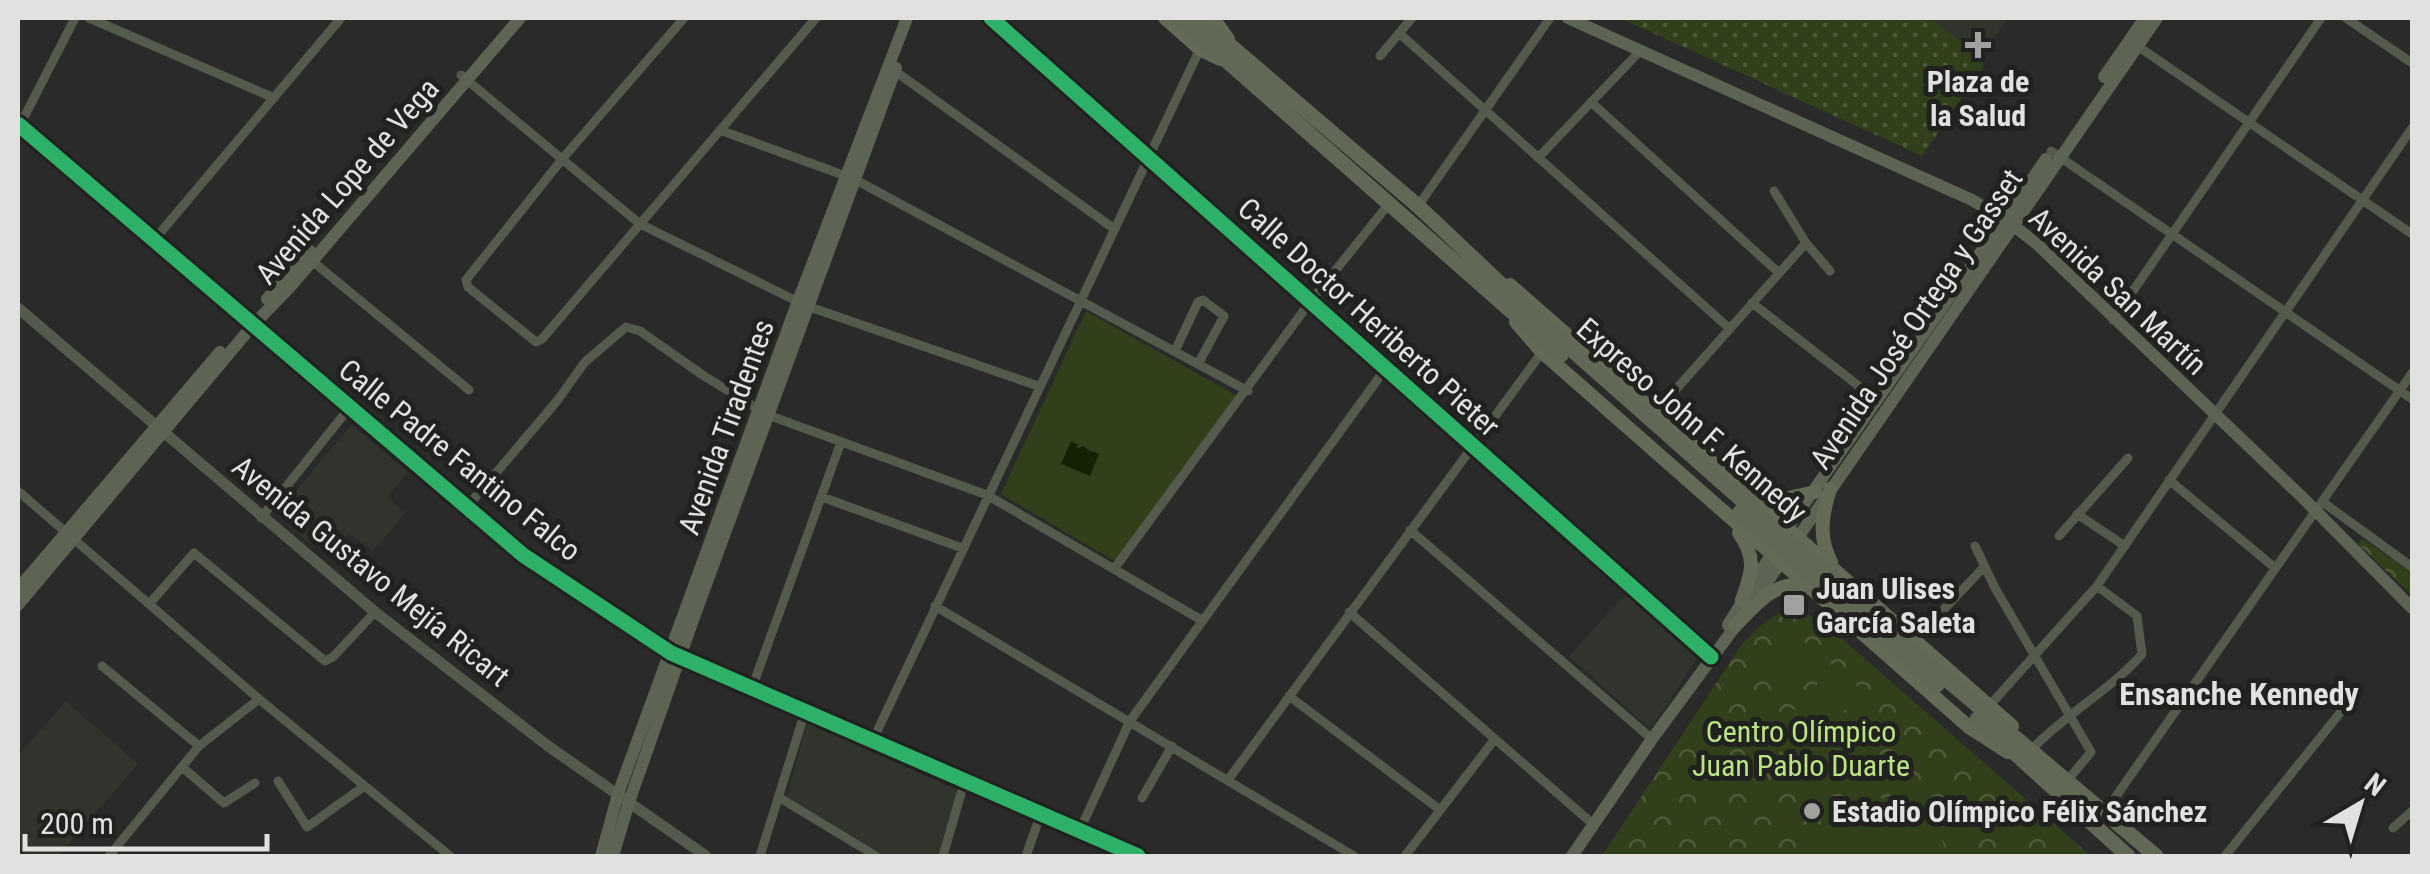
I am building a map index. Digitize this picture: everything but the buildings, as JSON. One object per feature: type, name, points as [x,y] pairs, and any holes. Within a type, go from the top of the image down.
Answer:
[{"type":"highway","name":"Expreso John F. Kennedy","points":[[1178,18],[1501,303],[2156,856]]},
{"type":"highway","name":"Expreso John F. Kennedy","points":[[1198,18],[1482,264],[1549,344]]},
{"type":"highway","name":"Expreso John F. Kennedy","points":[[1913,651],[2013,754],[2128,856]]},
{"type":"main road","name":"Avenida Lope de Vega","points":[[251,323],[312,261],[510,18]]},
{"type":"main road","name":"Avenida Lope de Vega","points":[[18,605],[161,428],[520,18]]},
{"type":"main road","name":"Avenida Tiradentes","points":[[601,856],[907,18]]},
{"type":"main road","name":"Avenida Tiradentes","points":[[850,177],[916,18]]},
{"type":"main road","points":[[1165,18],[1200,49],[1230,65]]},
{"type":"main road","points":[[1214,18],[1231,44]]},
{"type":"main road","name":"Avenida San Martín","points":[[1568,18],[1958,194],[2009,222],[2213,414],[2320,507],[2412,608]]},
{"type":"main road","name":"Avenida José Ortega y Gasset","points":[[2133,44],[2145,18]]},
{"type":"main road","name":"Avenida José Ortega y Gasset","points":[[1572,856],[1736,626],[1793,532],[2055,154],[2133,44],[2157,18]]},
{"type":"main road","name":"Avenida José Ortega y Gasset","points":[[1822,490],[1878,402],[2009,222]]},
{"type":"main road","points":[[1482,264],[1793,532],[1864,596],[1913,651],[1990,706],[2026,744]]},
{"type":"main road","points":[[1549,344],[1716,506],[1969,726],[2013,754]]},
{"type":"main road","points":[[1703,494],[1714,497],[1750,528],[1762,526],[1764,516],[1724,480],[1722,472]]},
{"type":"main road","points":[[1748,494],[1784,499],[1822,490],[1822,534],[1829,558],[1844,578]]},
{"type":"main road","points":[[1716,506],[1752,555],[1752,576],[1742,600]]},
{"type":"main road","name":"Avenida Lope de Vega","points":[[18,589],[72,536]]},
{"type":"main road","name":"Avenida José Ortega y Gasset","points":[[1714,652],[1742,600],[1776,558]]},
{"type":"main road","points":[[1846,620],[1840,608],[1804,576],[1804,566],[1818,563],[1853,594],[1864,596]]},
{"type":"main road","points":[[1736,626],[1781,586],[1792,584],[1816,592]]},
{"type":"main road","name":"Avenida Tiradentes","points":[[613,856],[623,798]]},
{"type":"street","points":[[18,126],[74,18]]},
{"type":"street","points":[[89,18],[274,98]]},
{"type":"street","points":[[154,240],[338,18]]},
{"type":"street","points":[[684,18],[468,274],[468,286],[538,342],[816,18]]},
{"type":"street","name":"Calle Doctor Heriberto Pieter","points":[[991,18],[1473,446],[1714,652]]},
{"type":"street","points":[[1380,56],[1412,18]]},
{"type":"street","points":[[1418,206],[1550,18]]},
{"type":"street","points":[[2112,320],[2322,18]]},
{"type":"street","points":[[2346,18],[2412,62]]},
{"type":"street","points":[[1399,33],[1730,329]]},
{"type":"street","points":[[2133,44],[2412,234]]},
{"type":"street","points":[[872,742],[1200,49]]},
{"type":"street","points":[[1538,158],[1641,50]]},
{"type":"street","points":[[895,71],[1114,228]]},
{"type":"street","points":[[464,78],[640,224],[802,304],[1038,386]]},
{"type":"street","points":[[1591,102],[1780,273]]},
{"type":"street","name":"Calle Padre Fantino Falco","points":[[18,126],[523,555],[676,656],[1079,832],[1116,852],[1138,856]]},
{"type":"street","points":[[1990,706],[2097,586],[2412,128]]},
{"type":"street","points":[[720,130],[850,177],[1248,391]]},
{"type":"street","points":[[2055,154],[2412,398]]},
{"type":"street","points":[[1774,191],[1806,243],[1830,272]]},
{"type":"street","points":[[1114,570],[1310,302],[1388,205]]},
{"type":"street","points":[[1655,413],[1806,243]]},
{"type":"street","points":[[312,261],[469,390]]},
{"type":"street","points":[[1175,351],[1198,302],[1203,300],[1224,316],[1198,364]]},
{"type":"street","points":[[1752,304],[1878,402]]},
{"type":"street","name":"Avenida Gustavo Mejía Ricart","points":[[18,308],[375,612],[541,740],[706,856]]},
{"type":"street","points":[[467,507],[585,362],[626,328],[640,331],[763,412],[987,495],[1203,621]]},
{"type":"street","points":[[1228,780],[1549,344]]},
{"type":"street","points":[[1079,832],[1130,720],[1386,368]]},
{"type":"street","points":[[2104,812],[2412,372]]},
{"type":"street","points":[[261,518],[350,407]]},
{"type":"street","points":[[752,688],[841,442]]},
{"type":"street","points":[[2059,536],[2128,458]]},
{"type":"street","points":[[2170,480],[2274,567]]},
{"type":"street","points":[[18,491],[363,787],[450,856]]},
{"type":"street","points":[[822,497],[962,548]]},
{"type":"street","points":[[2320,507],[2412,567]]},
{"type":"street","points":[[2078,514],[2126,546]]},
{"type":"street","points":[[1410,530],[1652,739]]},
{"type":"street","points":[[1976,546],[1984,568],[2091,752],[2068,781]]},
{"type":"street","points":[[150,603],[194,552],[325,661],[375,612]]},
{"type":"street","points":[[1913,651],[1984,568]]},
{"type":"street","points":[[2026,744],[2106,690],[2142,654],[2138,616],[2097,586]]},
{"type":"street","points":[[934,606],[1354,856]]},
{"type":"street","points":[[1349,612],[1594,826]]},
{"type":"street","points":[[102,666],[199,746]]},
{"type":"street","points":[[1289,696],[1439,809]]},
{"type":"street","points":[[109,856],[199,746],[259,699]]},
{"type":"street","points":[[2225,856],[2348,703]]},
{"type":"street","points":[[760,856],[805,712]]},
{"type":"street","points":[[1404,856],[1494,740]]},
{"type":"street","points":[[1142,798],[1172,746]]},
{"type":"street","points":[[182,767],[224,803],[255,783]]},
{"type":"street","points":[[278,781],[307,827],[363,787]]},
{"type":"street","points":[[943,856],[964,783]]},
{"type":"street","points":[[780,798],[876,856]]},
{"type":"street","points":[[2394,828],[2412,810]]},
{"type":"street","points":[[1026,856],[1040,816]]},
{"type":"shaded area","name":"Plaza de la Salud","points":[[1928,18],[2008,18],[1982,56]]},
{"type":"shaded area","points":[[351,425],[408,472],[387,497],[405,513],[373,551],[349,533],[340,543],[326,533],[314,547],[276,515]]},
{"type":"shaded area","points":[[1626,594],[1697,659],[1650,729],[1569,656]]},
{"type":"shaded area","points":[[66,701],[138,764],[58,856],[28,856],[18,847],[18,756]]},
{"type":"shaded area","points":[[807,722],[959,791],[939,856],[885,856],[787,797]]},
{"type":"green space","points":[[1620,18],[1928,18],[1982,56],[1983,67],[1922,156]]},
{"type":"green space","points":[[1086,311],[1239,397],[1116,562],[1001,494]]},
{"type":"green space","points":[[2363,539],[2412,573],[2412,595],[2358,544]]},
{"type":"green space","name":"Centro Olímpico Juan Pablo Duarte","points":[[1798,608],[1831,629],[2091,856],[1602,856],[1740,647],[1773,617]]},
{"type":"green space","points":[[1793,632],[1822,657],[1802,674],[1789,676],[1766,662]]},
{"type":"green space","points":[[1831,663],[1862,691],[1831,725],[1815,710],[1814,689]]},
{"type":"green space","points":[[1792,709],[1810,715],[1825,729],[1794,763],[1759,730],[1776,713]]},
{"type":"green space","points":[[1861,797],[1893,800],[1917,809],[1935,827],[1948,856],[1792,856],[1829,814]]},
{"type":"water","points":[[1071,441],[1099,454],[1090,476],[1061,464]]},
{"type":"cycle path","points":[[991,18],[1711,657]]},
{"type":"cycle path","points":[[18,124],[523,555],[671,653],[1138,856]]},
{"type":"place","name":"Plaza de la Salud","points":[[1978,45]]},
{"type":"place","name":"Juan Ulises García Saleta","points":[[1794,605]]},
{"type":"place","name":"Estadio Olímpico Félix Sánchez","points":[[1812,811]]},
{"type":"district","name":"Ensanche Kennedy","points":[[2239,694]]}]
